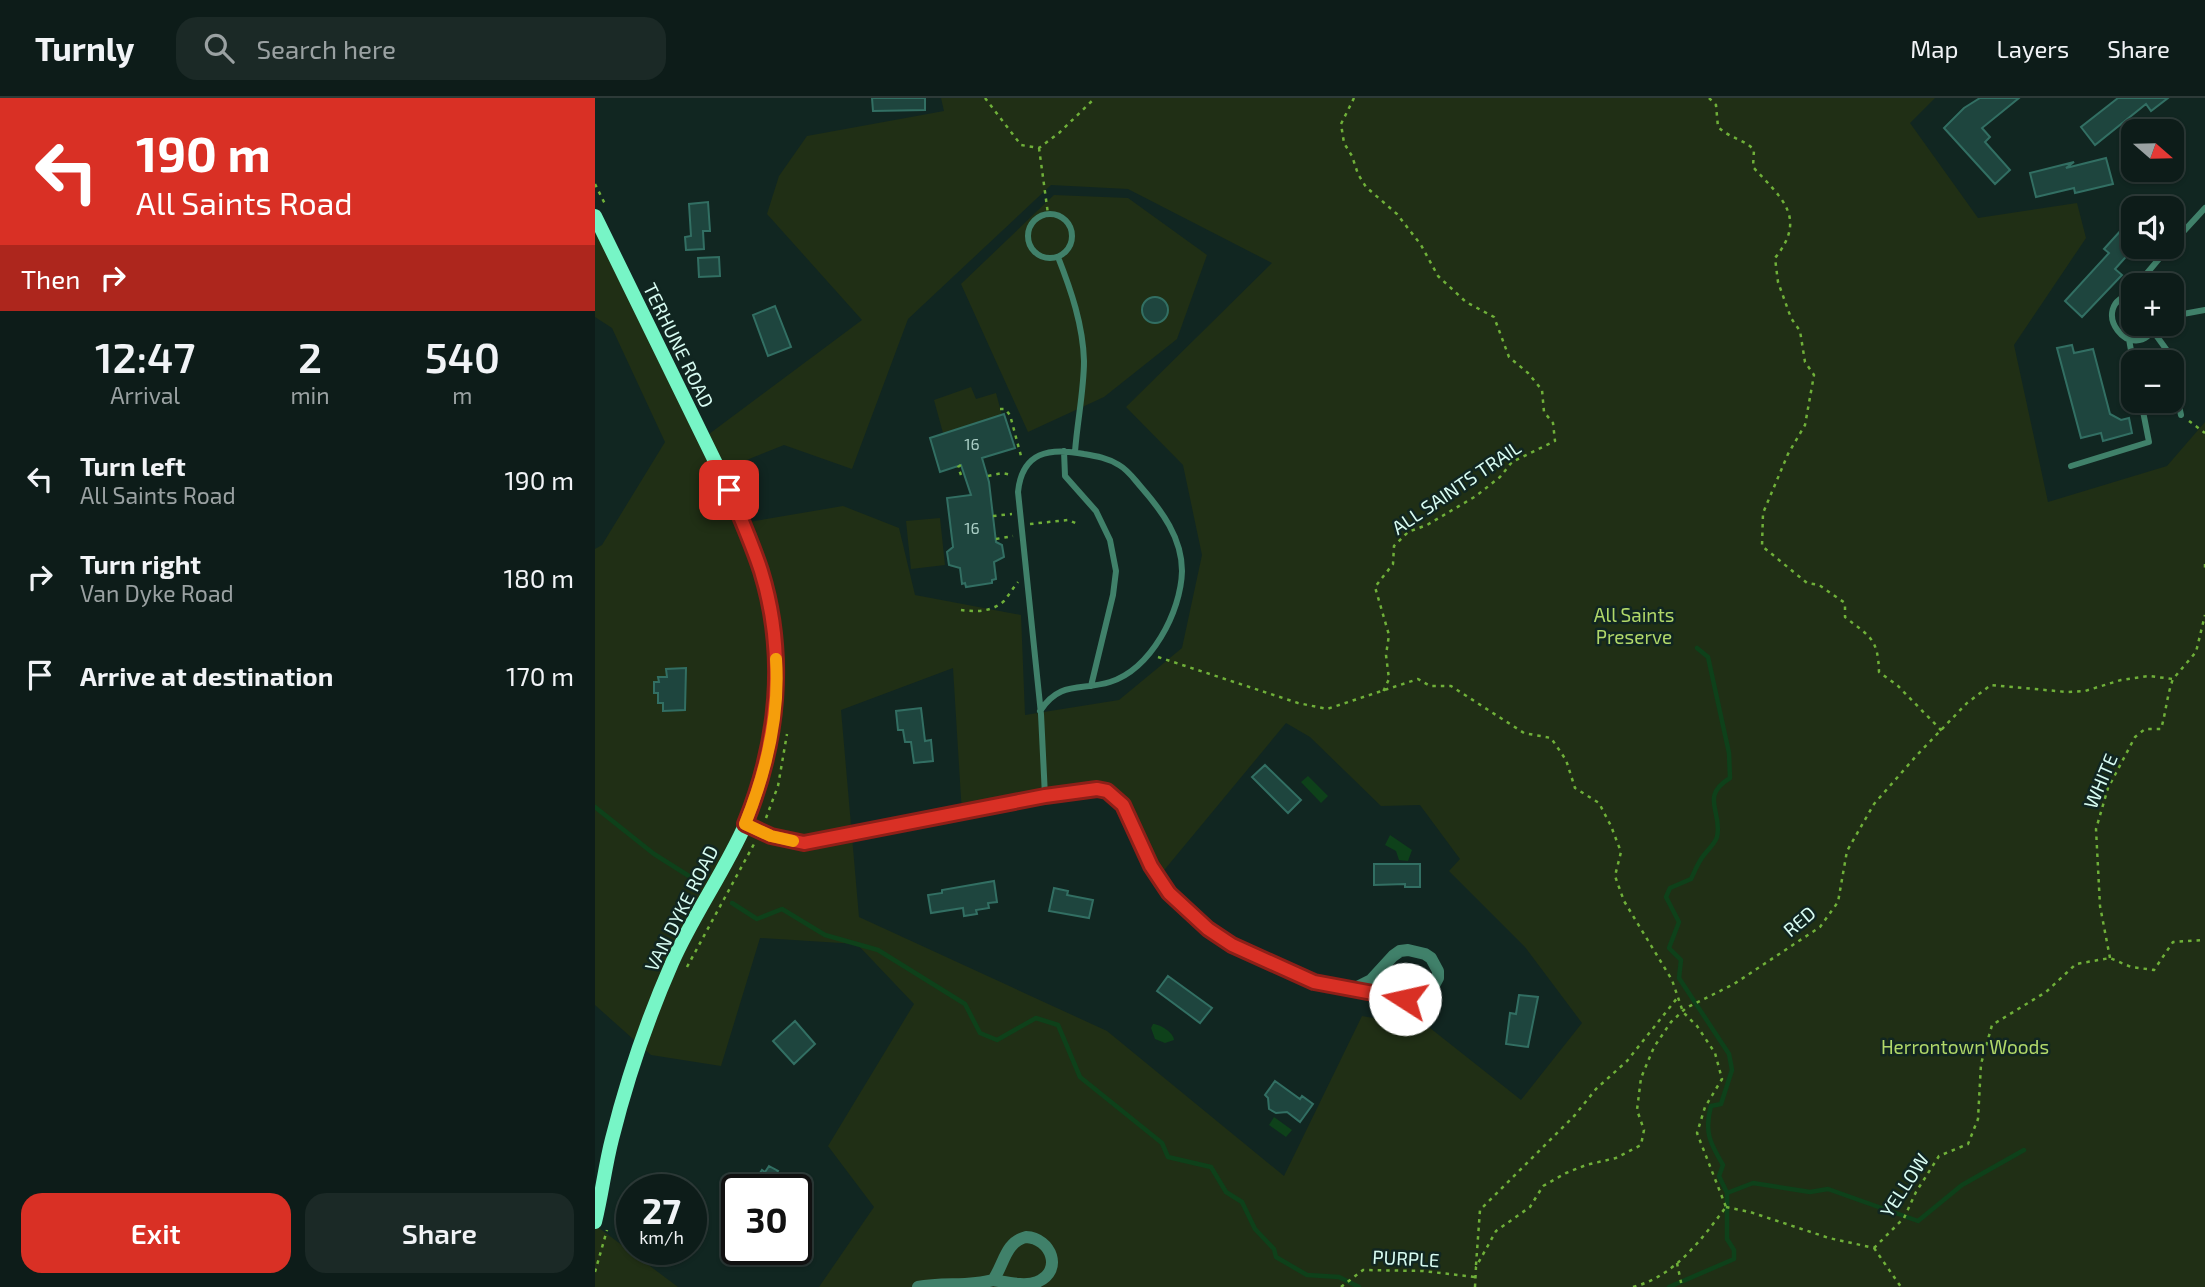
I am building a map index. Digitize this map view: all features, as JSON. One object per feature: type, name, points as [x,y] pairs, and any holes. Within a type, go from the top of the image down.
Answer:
[{"type":"street","name":"TERHUNE ROAD","points":[[595,216],[729,490]]},
{"type":"street","name":"VAN DYKE ROAD","points":[[602,1223],[612,1140],[646,1026],[694,917],[745,824],[765,768],[772,731],[777,669],[769,600],[761,570],[729,490]]},
{"type":"street","points":[[745,824],[771,836],[804,843],[1045,796],[1097,789],[1107,791],[1123,805],[1151,866],[1169,893],[1208,929],[1232,945],[1314,982],[1405,999],[1423,996],[1436,986],[1438,971],[1431,958],[1425,954],[1415,950],[1400,951],[1371,980],[1353,989]]},
{"type":"street","points":[[918,1287],[993,1280],[1029,1284],[1041,1281],[1052,1263],[1049,1250],[1039,1239],[1020,1238],[1009,1247],[993,1280]]},
{"type":"lane","points":[[2184,231],[2205,208]]},
{"type":"lane","points":[[1048,214],[1062,217],[1073,234],[1069,248],[1058,257],[1036,254],[1028,241],[1028,233],[1034,220],[1048,214]]},
{"type":"lane","points":[[1058,257],[1070,289],[1081,333],[1084,363],[1075,452]]},
{"type":"lane","points":[[2147,273],[2159,259]]},
{"type":"lane","points":[[2121,299],[2116,305],[2112,322],[2121,335]]},
{"type":"lane","points":[[2184,314],[2205,310]]},
{"type":"lane","points":[[2123,336],[2129,339],[2145,336]]},
{"type":"lane","points":[[2129,339],[2131,350]]},
{"type":"lane","points":[[2071,466],[2149,442],[2143,413]]},
{"type":"lane","points":[[1064,451],[1065,476],[1096,511],[1110,540],[1116,571],[1113,595],[1091,686]]},
{"type":"lane","points":[[1040,711],[1052,696],[1066,688],[1114,681],[1148,654],[1165,630],[1177,602],[1182,570],[1176,542],[1158,505],[1128,472],[1109,460],[1075,452],[1049,452],[1034,457],[1023,470],[1018,492],[1040,711],[1045,796]]},
{"type":"path","points":[[985,98],[1021,145],[1039,148],[1059,133],[1095,98]]},
{"type":"path","name":"ALL SAINTS TRAIL","points":[[1354,98],[1341,124],[1344,143],[1358,174],[1366,187],[1405,225],[1438,276],[1467,302],[1495,317],[1509,357],[1528,373],[1542,390],[1544,412],[1553,423],[1555,441],[1512,462],[1500,477],[1476,496],[1427,525],[1408,532],[1394,546],[1393,564],[1375,587],[1389,635],[1386,654],[1389,678],[1383,692]]},
{"type":"path","points":[[1709,98],[1716,106],[1718,127],[1730,138],[1747,143],[1754,150],[1753,167],[1787,206],[1790,216],[1786,244],[1775,258],[1778,282],[1791,318],[1800,331],[1805,362],[1814,375],[1805,425],[1788,454],[1763,513],[1762,546],[1807,583],[1819,586],[1845,603],[1845,617],[1868,635],[1878,650],[1879,672],[1898,685],[1942,731]]},
{"type":"path","points":[[1039,148],[1048,214]]},
{"type":"path","points":[[1000,408],[1010,415],[1021,455],[1019,459]]},
{"type":"path","points":[[2181,415],[2205,433]]},
{"type":"path","points":[[961,465],[958,467],[961,475]]},
{"type":"path","points":[[988,475],[1012,475]]},
{"type":"path","points":[[993,516],[1012,514]]},
{"type":"path","points":[[1030,524],[1068,520],[1078,524]]},
{"type":"path","points":[[996,539],[1014,536]]},
{"type":"path","points":[[2205,564],[2205,571]]},
{"type":"path","points":[[961,610],[979,612],[992,608],[1004,600],[1020,581]]},
{"type":"path","points":[[2173,679],[2196,652],[2205,615]]},
{"type":"path","points":[[1148,654],[1298,703],[1327,709],[1418,679],[1430,686],[1451,686],[1524,733],[1551,738],[1566,760],[1575,789],[1599,803],[1611,826],[1621,852],[1615,876],[1624,901],[1672,980],[1683,1012],[1697,1026],[1715,1053],[1722,1079],[1705,1107],[1697,1133],[1726,1207]]},
{"type":"path","name":"RED","points":[[1475,1287],[1476,1267],[1496,1231],[1530,1207],[1543,1186],[1566,1173],[1616,1158],[1641,1146],[1643,1130],[1637,1110],[1641,1078],[1654,1047],[1671,1022],[1686,1008],[1734,984],[1819,927],[1838,902],[1847,851],[1874,804],[1967,703],[1991,685],[2067,692],[2084,691],[2121,680],[2150,676],[2173,679]]},
{"type":"path","name":"WHITE","points":[[2110,958],[2100,906],[2095,842],[2099,813],[2108,788],[2135,737],[2145,729],[2161,729],[2167,694],[2173,679]]},
{"type":"path","points":[[684,972],[752,849]]},
{"type":"path","name":"YELLOW","points":[[1874,1248],[1903,1218],[1939,1156],[1968,1144],[1978,1119],[1981,1064],[1992,1025],[2046,992],[2076,964],[2110,958],[2131,967],[2154,970],[2173,942],[2205,940]]},
{"type":"path","points":[[1476,1267],[1480,1210],[1575,1115],[1596,1088],[1627,1061],[1678,997]]},
{"type":"path","points":[[1726,1207],[1751,1212],[1829,1238],[1874,1248],[1899,1286]]},
{"type":"path","points":[[1633,1287],[1648,1283],[1693,1250],[1726,1207]]},
{"type":"path","points":[[595,1272],[602,1223]]},
{"type":"path","points":[[1677,1262],[1682,1287]]},
{"type":"path","name":"PURPLE","points":[[1341,1287],[1363,1270],[1423,1271],[1475,1277]]},
{"type":"green space","points":[[941,98],[1935,98],[1910,123],[1978,218],[2077,203],[2086,238],[2014,345],[2048,502],[2167,466],[2205,422],[2205,1287],[819,1287],[874,1207],[828,1146],[914,1004],[857,944],[760,938],[721,1066],[651,1055],[595,1005],[595,549],[602,545],[665,442],[612,328],[595,317],[595,225],[701,440],[862,320],[767,214],[779,176],[807,136],[944,111]],"holes":[[[1051,185],[1128,189],[1272,263],[1126,407],[1183,465],[1202,555],[1182,648],[1119,700],[1025,715],[1021,615],[915,595],[899,528],[843,506],[743,523],[717,472],[784,445],[852,469],[908,319]],[[953,668],[962,814],[1113,793],[1156,880],[1286,723],[1310,737],[1381,806],[1420,805],[1460,859],[1449,871],[1525,947],[1582,1023],[1521,1100],[1430,1028],[1362,1016],[1284,1176],[1107,1031],[859,917],[841,710]]]},
{"type":"green space","points":[[1054,195],[1128,198],[1207,255],[1177,339],[1104,397],[1028,432],[961,284]]},
{"type":"green space","points":[[971,387],[976,399],[996,393],[1002,415],[943,433],[934,400]]},
{"type":"green space","points":[[940,518],[945,565],[911,569],[906,521]]},
{"type":"green space","points":[[595,1225],[616,1241],[616,1265],[649,1265],[678,1287],[595,1287]]},
{"type":"shaded area","points":[[1308,776],[1328,796],[1321,803],[1301,782]]},
{"type":"shaded area","points":[[1390,835],[1412,850],[1408,861],[1399,860],[1396,851],[1385,845]]},
{"type":"shaded area","points":[[1153,1024],[1166,1029],[1174,1040],[1165,1043],[1155,1039],[1151,1028]]},
{"type":"shaded area","points":[[1274,1117],[1292,1130],[1286,1137],[1269,1125]]},
{"type":"building","points":[[872,98],[925,98],[925,110],[873,111]]},
{"type":"building","points":[[1980,98],[2019,98],[1982,128],[1990,137],[1985,142],[2010,170],[1995,184],[1944,128],[1964,108]]},
{"type":"building","points":[[2118,98],[2168,98],[2151,111],[2146,104],[2127,119],[2121,119],[2121,124],[2095,145],[2081,127]]},
{"type":"building","points":[[2106,158],[2113,184],[2075,193],[2074,188],[2036,197],[2030,173],[2074,162],[2066,168]]},
{"type":"building","points":[[708,202],[710,231],[703,231],[704,249],[686,250],[685,237],[691,236],[689,204]]},
{"type":"building","points":[[2121,230],[2121,259],[2124,259],[2115,269],[2121,276],[2082,317],[2065,301],[2109,253],[2104,249]]},
{"type":"building","points":[[719,257],[720,276],[699,277],[698,258]]},
{"type":"building","points":[[1155,297],[1164,301],[1168,310],[1164,319],[1155,323],[1146,319],[1142,310],[1146,301]]},
{"type":"building","points":[[775,306],[791,347],[768,356],[753,315]]},
{"type":"building","points":[[2072,345],[2074,353],[2093,349],[2110,414],[2121,420],[2129,418],[2132,433],[2103,441],[2101,433],[2081,438],[2057,348]]},
{"type":"building","points":[[1004,414],[1015,448],[982,458],[989,482],[996,542],[1002,545],[1004,557],[994,562],[996,579],[992,580],[992,583],[966,587],[965,583],[962,584],[960,568],[949,565],[947,552],[953,547],[947,498],[971,495],[961,465],[940,472],[930,438]]},
{"type":"building","points":[[686,668],[685,710],[663,711],[663,703],[658,703],[658,693],[654,693],[654,682],[659,682],[658,677],[667,677],[666,669]]},
{"type":"building","points":[[921,708],[925,741],[931,740],[933,761],[914,763],[911,742],[905,742],[903,730],[898,730],[896,711]]},
{"type":"building","points":[[1265,765],[1301,800],[1288,813],[1252,777]]},
{"type":"building","points":[[1374,864],[1420,864],[1420,887],[1405,887],[1405,884],[1374,885]]},
{"type":"building","points":[[994,881],[997,902],[988,903],[989,908],[964,916],[963,908],[931,913],[928,895]]},
{"type":"building","points":[[1054,888],[1068,891],[1067,895],[1093,900],[1089,918],[1049,911]]},
{"type":"building","points":[[1168,976],[1212,1008],[1200,1023],[1157,991]]},
{"type":"building","points":[[1519,995],[1538,997],[1528,1047],[1506,1044],[1510,1013],[1516,1014]]},
{"type":"building","points":[[795,1021],[815,1044],[794,1064],[773,1041]]},
{"type":"building","points":[[1275,1081],[1300,1099],[1302,1096],[1313,1104],[1300,1122],[1287,1112],[1276,1113],[1269,1109],[1265,1095]]},
{"type":"building","points":[[769,1166],[778,1171],[776,1174],[759,1174],[762,1170],[765,1172]]},
{"type":"waterway","points":[[1669,1287],[1734,1259],[1734,1250],[1727,1239],[1727,1193],[1719,1176],[1723,1165],[1708,1130],[1711,1106],[1721,1104],[1732,1070],[1729,1054],[1679,978],[1681,960],[1669,948],[1679,922],[1666,897],[1670,888],[1691,879],[1700,861],[1716,840],[1718,828],[1714,798],[1721,785],[1730,778],[1729,753],[1708,657],[1697,648]]},
{"type":"waterway","points":[[595,807],[654,854],[700,883]]},
{"type":"waterway","points":[[732,903],[757,919],[782,909],[825,935],[878,950],[965,1004],[980,1033],[997,1040],[1036,1018],[1058,1025],[1080,1077],[1162,1143],[1168,1157],[1211,1167],[1226,1192],[1242,1202],[1255,1229],[1274,1249],[1276,1257],[1307,1275],[1339,1277],[1359,1287]]},
{"type":"waterway","points":[[1727,1193],[1753,1183],[1810,1192],[1828,1189],[1918,1221],[1962,1185],[2024,1150]]},
{"type":"slow traffic","points":[[776,659],[776,700],[772,731],[765,768],[745,824],[771,836],[793,841]]},
{"type":"route","points":[[729,490],[761,570],[769,600],[777,669],[776,700],[765,768],[745,824],[771,836],[804,843],[1045,796],[1097,789],[1107,791],[1123,805],[1151,866],[1169,893],[1208,929],[1232,945],[1314,982],[1405,999]]},
{"type":"park label","name":"All Saints Preserve","points":[[1634,625]]},
{"type":"park label","name":"Herrontown Woods","points":[[1965,1046]]}]
